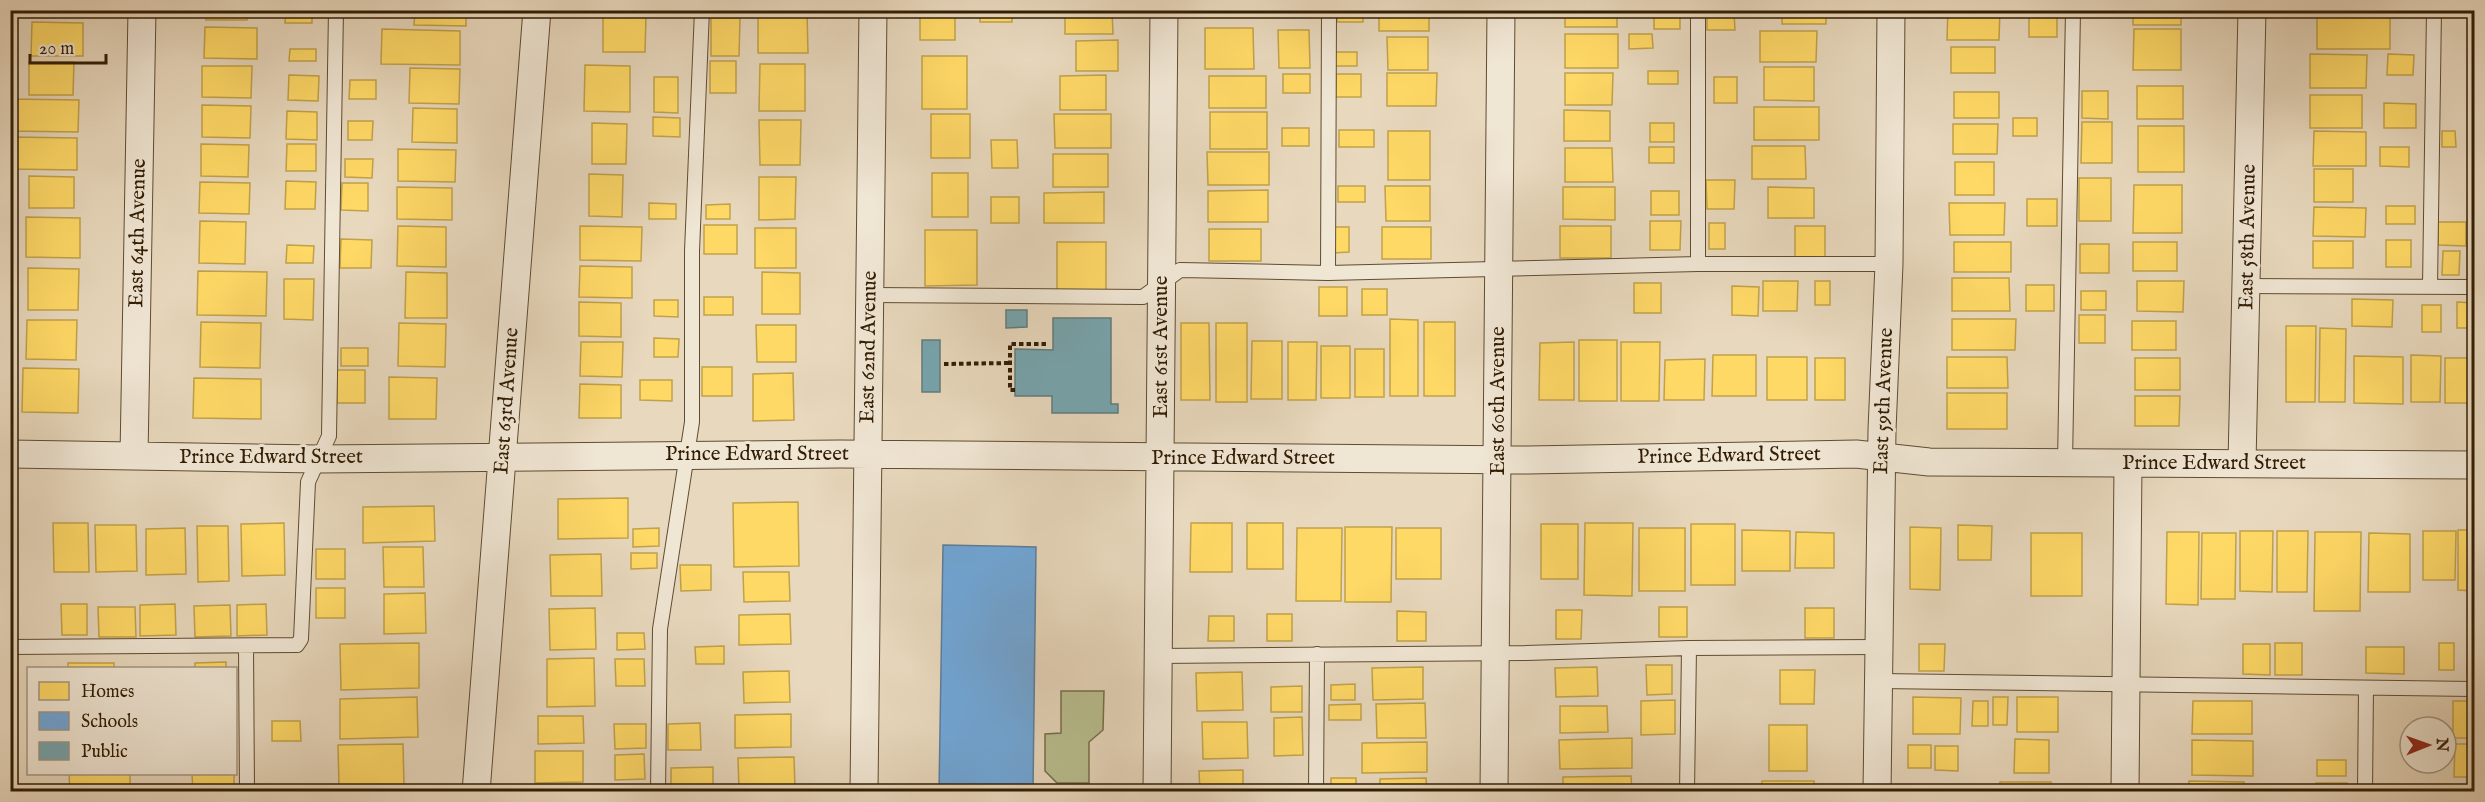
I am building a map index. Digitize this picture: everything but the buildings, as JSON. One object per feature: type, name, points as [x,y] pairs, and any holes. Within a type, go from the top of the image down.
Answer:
[{"type":"street","name":"East 64th Avenue","points":[[134,456],[142,10]]},
{"type":"street","name":"East 63rd Avenue","points":[[476,792],[537,10]]},
{"type":"street","name":"East 62nd Avenue","points":[[864,792],[873,10]]},
{"type":"street","name":"East 61st Avenue","points":[[1157,792],[1164,10]]},
{"type":"street","name":"East 60th Avenue","points":[[1494,792],[1501,10]]},
{"type":"street","name":"East 59th Avenue","points":[[1877,792],[1882,457],[1889,264],[1891,10]]},
{"type":"street","name":"East 58th Avenue","points":[[2242,463],[2252,10]]},
{"type":"street","name":"Prince Edward Street","points":[[10,454],[318,459],[868,454],[1498,459],[1856,454],[1917,461],[2475,465]]},
{"type":"street","points":[[2125,792],[2128,464]]},
{"type":"lane","points":[[10,647],[246,647],[297,645],[301,639],[308,482],[329,436],[336,10]]},
{"type":"lane","points":[[658,792],[660,628],[692,422],[692,251],[702,10]]},
{"type":"lane","points":[[1328,273],[1329,10]]},
{"type":"lane","points":[[1698,10],[1698,264]]},
{"type":"lane","points":[[2065,463],[2073,10]]},
{"type":"lane","points":[[2430,286],[2434,10]]},
{"type":"lane","points":[[870,295],[1143,297],[1180,270],[1328,273],[1698,264],[1889,264]]},
{"type":"lane","points":[[2247,286],[2475,287]]},
{"type":"lane","points":[[246,647],[247,792]]},
{"type":"lane","points":[[1158,656],[1879,647]]},
{"type":"lane","points":[[1687,792],[1689,648]]},
{"type":"lane","points":[[1316,792],[1317,654]]},
{"type":"lane","points":[[1879,681],[2475,689]]},
{"type":"lane","points":[[2365,792],[2366,688]]},
{"type":"path","points":[[1015,390],[1010,390],[1010,344],[1046,344]]},
{"type":"path","points":[[944,364],[1010,363]]},
{"type":"green space","points":[[1061,691],[1104,691],[1103,730],[1089,742],[1089,783],[1057,783],[1045,771],[1045,734],[1061,733]]}]
